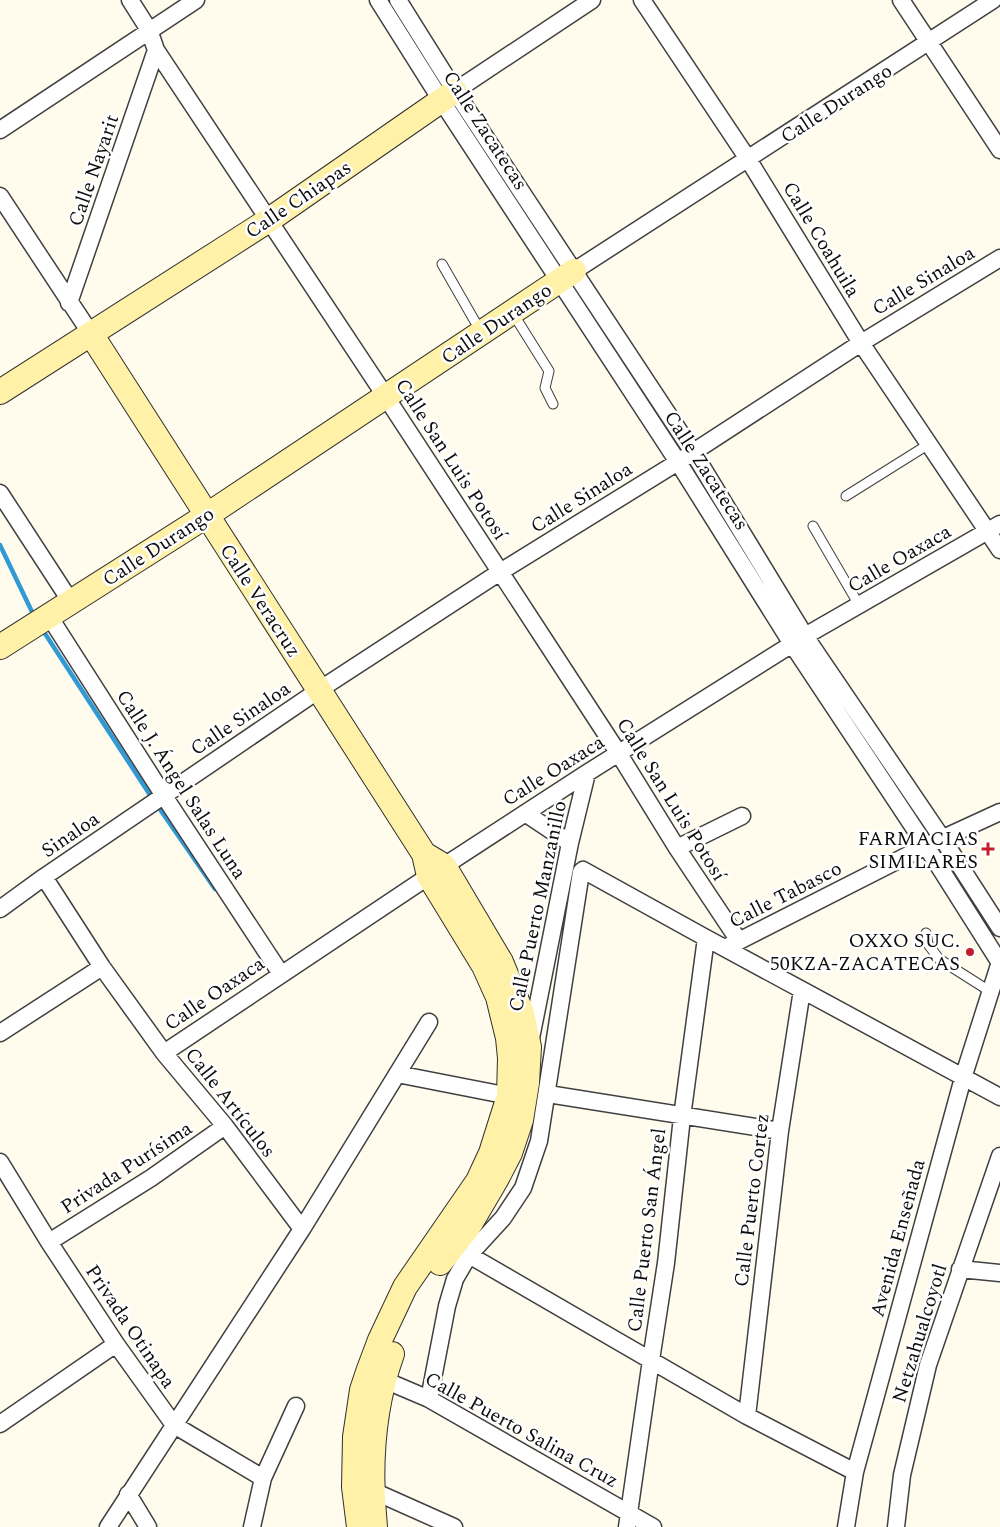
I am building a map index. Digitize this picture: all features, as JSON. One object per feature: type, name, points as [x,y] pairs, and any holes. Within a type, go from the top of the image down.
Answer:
[{"type":"street","name":"Calle San Luis Potosí","points":[[130,0],[149,30],[156,50],[270,220],[619,754],[677,848],[732,945]]},
{"type":"street","points":[[0,130],[196,0]]},
{"type":"street","name":"Calle Zacatecas","points":[[378,0],[448,96],[566,276],[678,462],[799,640],[942,838],[1000,928]]},
{"type":"street","name":"Calle Zacatecas","points":[[398,0],[448,96]]},
{"type":"street","name":"Calle Chiapas","points":[[0,392],[270,220],[448,96],[592,0]]},
{"type":"street","name":"Calle Coahuila","points":[[642,0],[748,159],[861,343],[929,444],[994,528],[1000,550]]},
{"type":"street","points":[[901,0],[1000,150]]},
{"type":"street","name":"Calle Durango","points":[[0,647],[206,516],[566,276],[993,0]]},
{"type":"street","name":"Calle Nayarit","points":[[70,303],[156,50]]},
{"type":"street","name":"Calle Veracruz","points":[[0,196],[433,865],[501,962],[509,1004]]},
{"type":"street","name":"Calle Sinaloa","points":[[164,796],[319,690],[500,572],[678,462],[861,343],[999,263]]},
{"type":"street","name":"Calle Zacatecas","points":[[566,276],[693,452],[799,640],[1000,962]]},
{"type":"street","points":[[0,493],[70,602]]},
{"type":"street","name":"Calle Oaxaca","points":[[164,1053],[281,974],[433,865],[525,813],[799,640],[994,528]]},
{"type":"street","name":"Calle J. Ángel Salas Luna","points":[[49,616],[281,974]]},
{"type":"street","name":"Calle Puerto Manzanillo","points":[[529,1047],[570,842],[587,773]]},
{"type":"street","name":"Sinaloa","points":[[0,909],[164,796]]},
{"type":"street","name":"Calle Tabasco","points":[[732,945],[942,838],[1000,812]]},
{"type":"street","points":[[525,813],[570,842]]},
{"type":"street","points":[[677,848],[742,816]]},
{"type":"street","points":[[429,1399],[447,1306],[455,1279],[469,1255],[503,1218],[523,1188],[539,1141],[548,1094],[582,870],[706,938],[732,945],[802,990],[1000,1097]]},
{"type":"street","name":"Calle Artículos","points":[[44,877],[102,967],[164,1053],[225,1126],[302,1229]]},
{"type":"street","name":"Calle Puerto San Ángel","points":[[628,1520],[666,1264],[682,1116],[706,938]]},
{"type":"street","name":"Avenida Enseñada","points":[[846,1527],[855,1472],[963,1078],[1000,962]]},
{"type":"street","points":[[0,1033],[102,967]]},
{"type":"street","name":"Calle Puerto Cortez","points":[[747,1416],[780,1131],[802,990]]},
{"type":"street","points":[[360,1527],[354,1487],[356,1437],[362,1390],[376,1376],[397,1341],[417,1300],[439,1264],[469,1226],[510,1152],[521,1120],[527,1083],[529,1047],[522,1013],[509,1004]]},
{"type":"street","points":[[375,1527],[371,1490],[376,1414],[376,1376],[380,1340],[406,1287],[478,1181],[491,1153],[509,1096],[509,1004]]},
{"type":"street","points":[[108,1527],[302,1229],[428,1022]]},
{"type":"street","points":[[397,1074],[509,1096]]},
{"type":"street","points":[[548,1094],[780,1131]]},
{"type":"street","name":"Privada Purísima","points":[[49,1242],[151,1178],[225,1126]]},
{"type":"street","name":"Netzahualcoyotl","points":[[896,1527],[902,1475],[928,1365],[1000,1156]]},
{"type":"street","name":"Privada Otinapa","points":[[0,1163],[116,1344],[174,1425],[263,1478]]},
{"type":"street","points":[[469,1255],[747,1416],[855,1472]]},
{"type":"street","points":[[960,1269],[1000,1273]]},
{"type":"street","points":[[0,1424],[116,1344]]},
{"type":"street","name":"Calle Puerto Salina Cruz","points":[[376,1376],[429,1399],[628,1520],[653,1527]]},
{"type":"street","points":[[252,1527],[263,1478],[296,1406]]},
{"type":"street","points":[[371,1490],[454,1527]]},
{"type":"street","points":[[128,1494],[148,1527]]},
{"type":"lane","points":[[442,264],[481,332]]},
{"type":"lane","points":[[512,312],[548,371],[545,388],[553,404]]},
{"type":"lane","points":[[846,496],[929,444]]},
{"type":"lane","points":[[813,526],[859,605]]},
{"type":"lane","points":[[926,933],[928,944],[939,959],[990,992]]},
{"type":"waterway","points":[[0,545],[34,616]]},
{"type":"waterway","points":[[42,629],[152,798]]},
{"type":"waterway","points":[[157,805],[215,889]]},
{"type":"place","name":"FARMACIAS SIMILARES","points":[[988,849]]},
{"type":"place","name":"OXXO SUC. 50KZA-ZACATECAS","points":[[970,952]]}]
